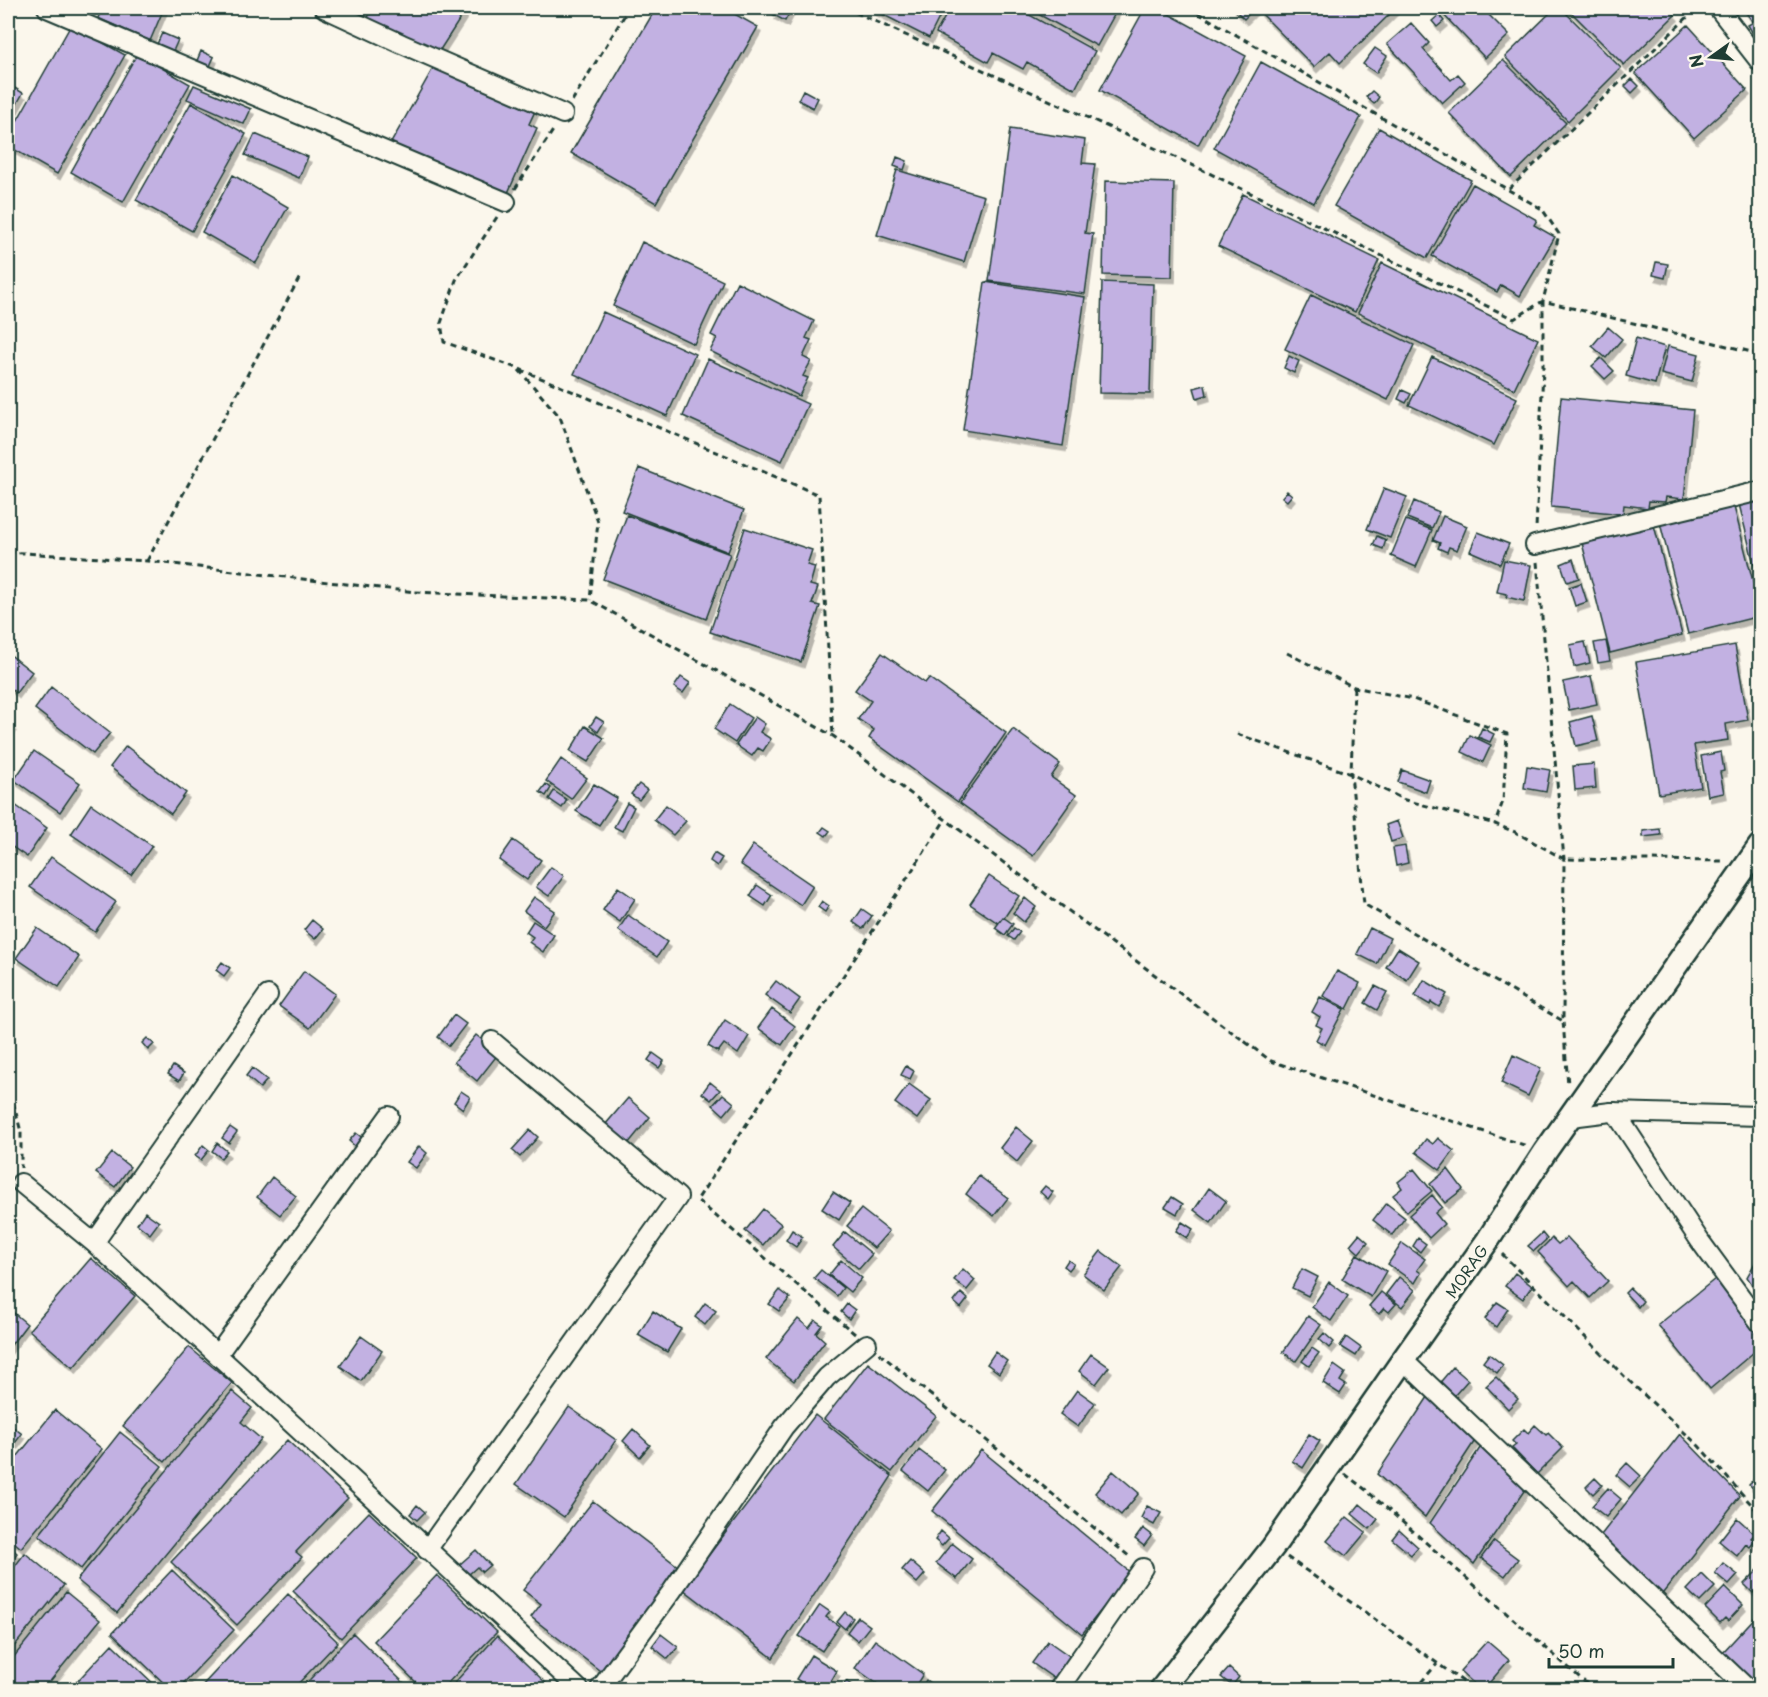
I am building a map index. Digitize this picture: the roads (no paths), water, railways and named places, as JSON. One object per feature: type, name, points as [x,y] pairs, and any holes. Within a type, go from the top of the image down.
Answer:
[{"type":"main road","name":"MORAG","points":[[1161,1689],[1273,1547],[1488,1240],[1545,1152],[1755,854]]},
{"type":"street","points":[[47,8],[506,202]]},
{"type":"street","points":[[324,8],[563,114]]},
{"type":"street","points":[[1718,8],[1761,62]]},
{"type":"street","points":[[1535,544],[1761,491]]},
{"type":"street","points":[[94,1243],[268,995]]},
{"type":"street","points":[[427,1550],[678,1197],[492,1041]]},
{"type":"street","points":[[1571,1117],[1615,1112],[1761,1116]]},
{"type":"street","points":[[1615,1112],[1700,1241],[1761,1323]]},
{"type":"street","points":[[218,1354],[389,1116]]},
{"type":"street","points":[[21,1183],[94,1243],[218,1354],[427,1550],[580,1689]]},
{"type":"street","points":[[599,1689],[672,1591],[784,1427],[827,1377],[867,1344]]},
{"type":"street","points":[[1403,1360],[1749,1689]]},
{"type":"street","points":[[1058,1689],[1143,1568]]}]
